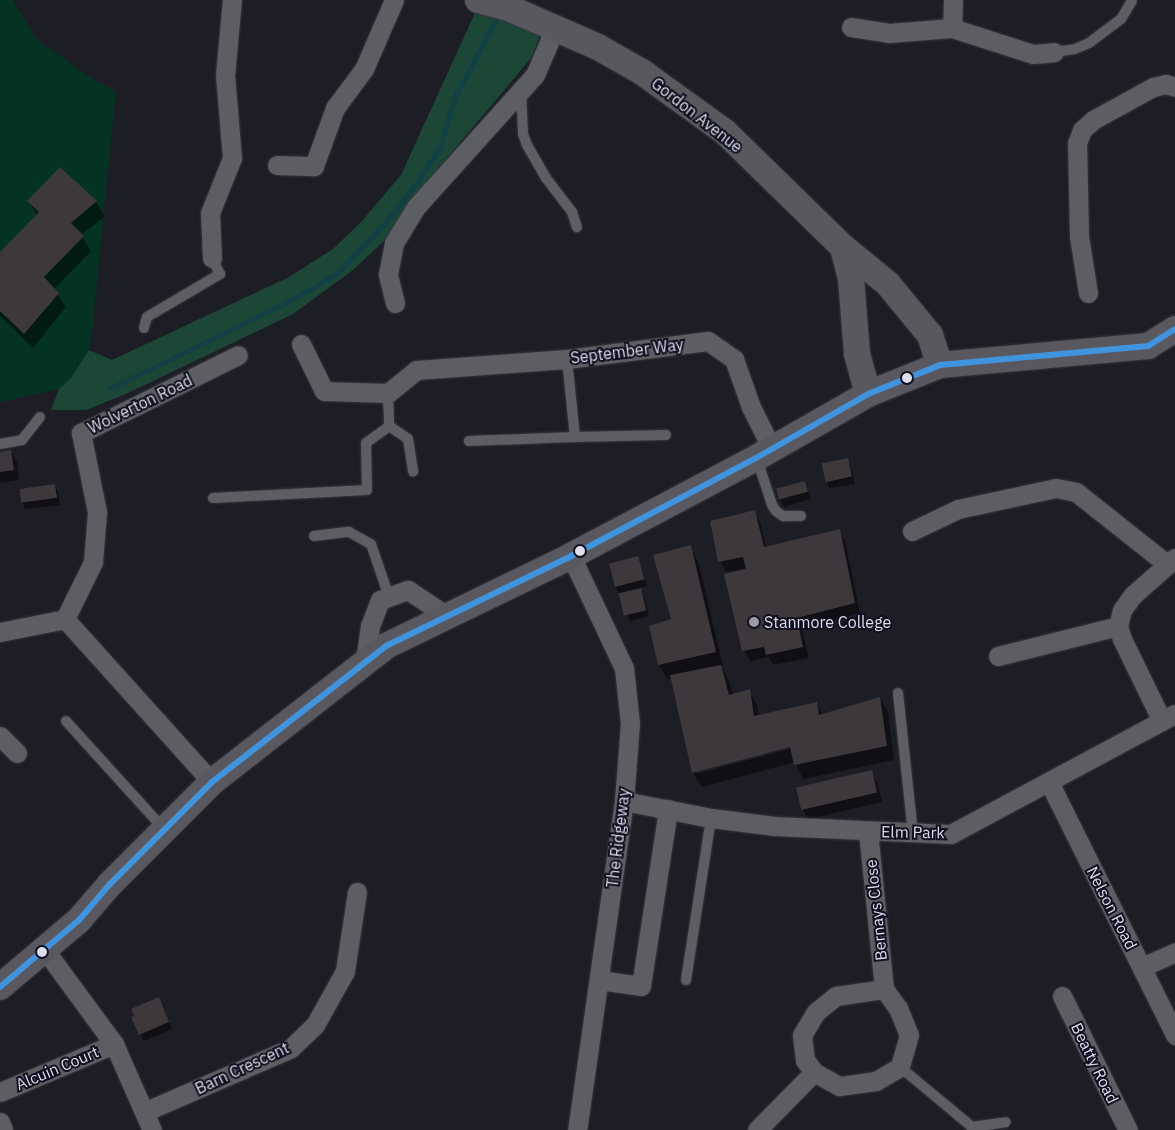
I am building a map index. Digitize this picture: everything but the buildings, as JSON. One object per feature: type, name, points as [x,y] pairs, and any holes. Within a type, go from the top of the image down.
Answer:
[{"type":"street","points":[[212,258],[210,213],[232,158],[225,75],[232,0]]},
{"type":"street","points":[[277,165],[314,166],[335,108],[364,69],[394,0]]},
{"type":"street","name":"Gordon Avenue","points":[[478,0],[511,9],[556,28],[642,72],[725,132],[843,247],[888,284],[930,335],[940,366]]},
{"type":"street","points":[[952,28],[953,0]]},
{"type":"street","points":[[851,27],[889,33],[952,28],[1033,54],[1054,52]]},
{"type":"street","points":[[395,303],[388,274],[394,243],[416,207],[535,75],[556,28]]},
{"type":"street","points":[[1088,294],[1079,236],[1077,143],[1082,130],[1093,120],[1153,87],[1166,84],[1175,87]]},
{"type":"street","points":[[843,247],[851,279],[858,354],[868,394]]},
{"type":"street","points":[[0,987],[79,920],[110,884],[212,782],[386,646],[571,556],[764,453],[868,394],[940,366],[1148,346],[1175,329]]},
{"type":"street","name":"September Way","points":[[388,393],[416,370],[568,359],[708,341],[734,359],[751,407],[764,453]]},
{"type":"street","points":[[301,344],[324,391],[388,393]]},
{"type":"street","name":"Wolverton Road","points":[[65,619],[93,562],[97,512],[81,432],[238,355]]},
{"type":"street","points":[[912,531],[958,509],[1056,488],[1076,492],[1172,562],[1133,595],[1122,610],[1118,626],[1122,639],[1169,718]]},
{"type":"street","name":"The Ridgeway","points":[[571,556],[624,668],[630,723],[624,800],[577,1130]]},
{"type":"street","points":[[366,661],[370,626],[380,600],[408,590],[447,616]]},
{"type":"street","points":[[0,632],[65,619],[212,782]]},
{"type":"street","points":[[998,656],[1118,626]]},
{"type":"street","name":"Elm Park","points":[[624,800],[711,818],[774,826],[913,834],[951,834],[1169,718]]},
{"type":"street","points":[[0,736],[17,753]]},
{"type":"street","name":"Nelson Road","points":[[1049,782],[1175,1035]]},
{"type":"street","points":[[598,980],[641,986],[668,810]]},
{"type":"street","name":"Bernays Close","points":[[868,831],[884,989]]},
{"type":"street","name":"Barn Crescent","points":[[144,1112],[291,1048],[315,1026],[345,971],[356,892]]},
{"type":"street","points":[[45,950],[114,1044],[152,1130]]},
{"type":"street","points":[[1142,967],[1175,952]]},
{"type":"street","points":[[884,989],[898,1008],[909,1035],[900,1067],[876,1081],[839,1086],[814,1072],[805,1060],[802,1035],[816,1012],[836,996],[884,989]]},
{"type":"street","name":"Beatty Road","points":[[1062,996],[1128,1130]]},
{"type":"street","name":"Alcuin Court","points":[[0,1092],[114,1044]]},
{"type":"street","points":[[756,1130],[814,1072]]},
{"type":"street","points":[[0,1122],[3,1130]]},
{"type":"lane","points":[[1054,52],[1075,49],[1089,43],[1121,19],[1132,1]]},
{"type":"lane","points":[[521,90],[523,134],[527,145],[546,178],[572,212],[577,227]]},
{"type":"lane","points":[[144,328],[147,317],[220,274],[212,258]]},
{"type":"lane","points":[[568,359],[574,437]]},
{"type":"lane","points":[[388,393],[389,426]]},
{"type":"lane","points":[[0,444],[22,440],[40,417]]},
{"type":"lane","points":[[389,426],[408,439],[413,472]]},
{"type":"lane","points":[[213,498],[367,490],[366,443],[389,426]]},
{"type":"lane","points":[[470,441],[666,435]]},
{"type":"lane","points":[[764,453],[772,505],[776,512],[784,516],[801,516]]},
{"type":"lane","points":[[314,536],[349,532],[371,544],[389,597]]},
{"type":"lane","points":[[898,693],[913,834]]},
{"type":"lane","points":[[66,721],[164,829]]},
{"type":"lane","points":[[686,980],[711,818]]},
{"type":"lane","points":[[900,1067],[972,1126],[1006,1122]]},
{"type":"green space","points":[[0,0],[13,0],[37,40],[96,81],[116,91],[91,343],[86,358],[71,378],[59,389],[0,402]]},
{"type":"green space","points":[[475,13],[518,23],[540,34],[532,57],[415,196],[383,242],[353,270],[293,314],[128,393],[86,410],[51,410],[59,389],[71,378],[89,350],[112,360],[289,277],[333,249],[362,221],[401,175]]},
{"type":"waterway","points":[[110,388],[286,303],[336,274],[386,222],[414,186],[440,147],[455,96],[497,18]]},
{"type":"transit line","points":[[0,987],[79,920],[110,884],[212,782],[386,646],[571,556],[756,458],[868,394],[940,365],[1148,346],[1175,329]]},
{"type":"place","name":"Stanmore College","points":[[754,622]]}]
